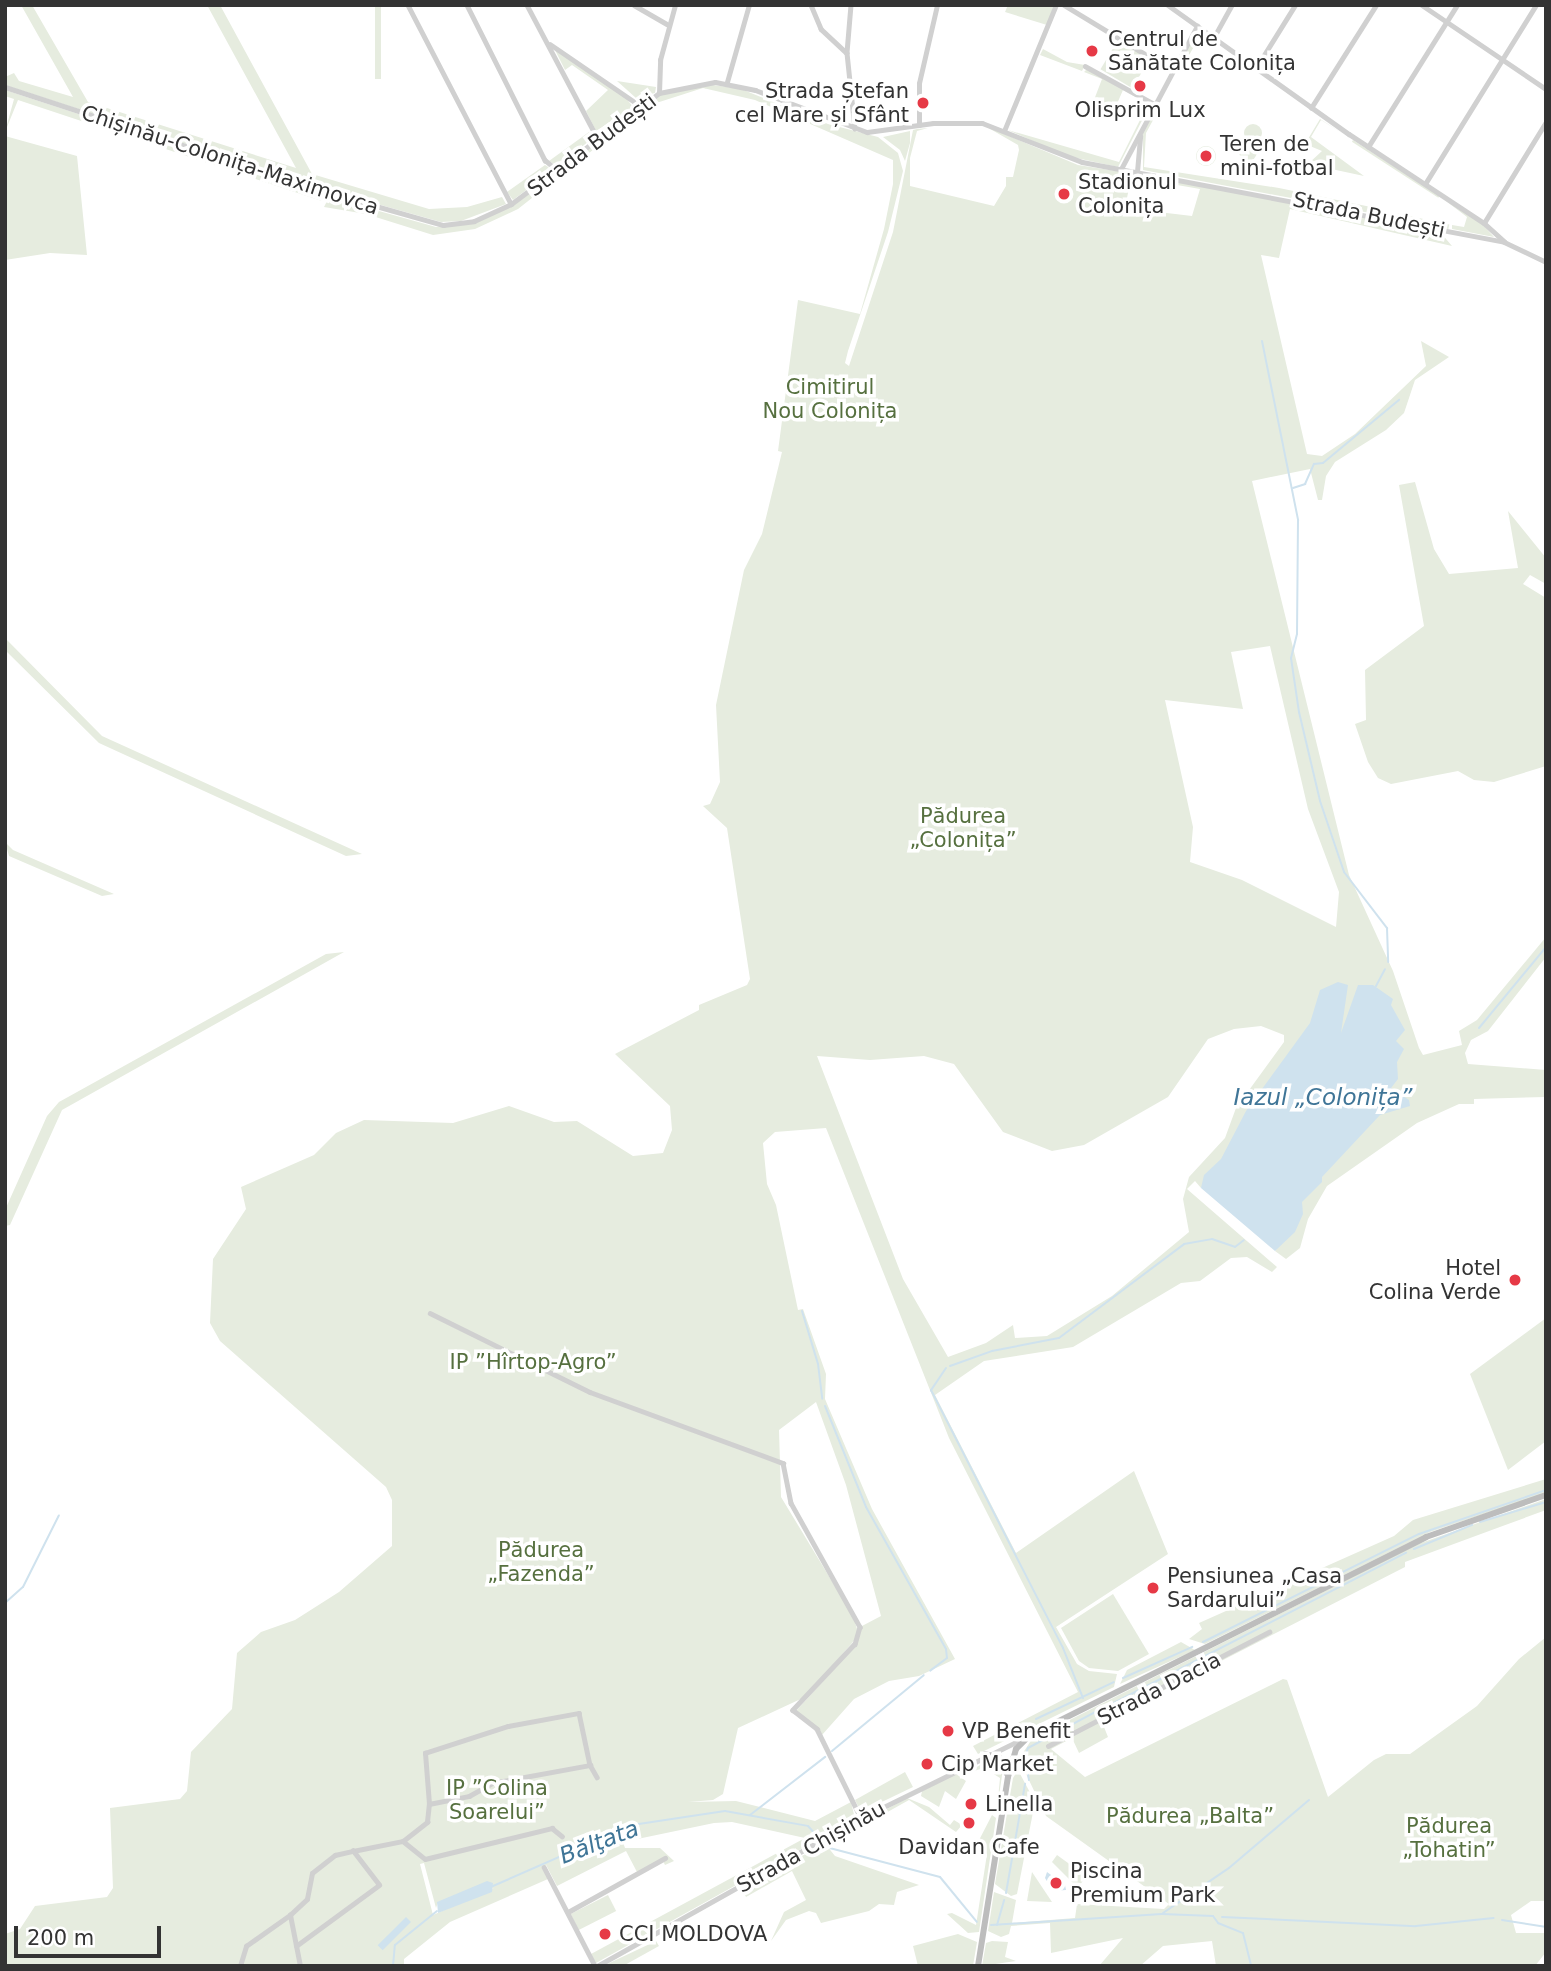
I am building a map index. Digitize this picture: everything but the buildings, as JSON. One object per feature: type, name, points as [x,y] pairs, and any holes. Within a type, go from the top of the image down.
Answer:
[{"type":"main road","points":[[978,1966],[1008,1777],[1016,1749],[1029,1737],[1426,1537],[1546,1495]]},
{"type":"main road","points":[[985,1754],[1001,1760],[1008,1777]]},
{"type":"street","points":[[408,5],[511,204]]},
{"type":"street","points":[[467,5],[545,160],[557,170]]},
{"type":"street","points":[[527,5],[597,137]]},
{"type":"street","points":[[634,5],[667,24]]},
{"type":"street","points":[[659,93],[667,24],[676,5]]},
{"type":"street","points":[[727,82],[749,5]]},
{"type":"street","points":[[811,5],[821,29],[847,53]]},
{"type":"street","points":[[851,5],[847,53],[855,130]]},
{"type":"street","points":[[919,125],[919,83],[937,5]]},
{"type":"street","points":[[1004,131],[1056,5]]},
{"type":"street","points":[[1063,5],[1173,71]]},
{"type":"street","points":[[1168,5],[1311,108],[1484,222],[1504,242]]},
{"type":"street","points":[[1214,37],[1232,5]]},
{"type":"street","points":[[1256,68],[1295,5]]},
{"type":"street","points":[[1311,108],[1376,5]]},
{"type":"street","points":[[1422,5],[1546,89]]},
{"type":"street","points":[[1368,147],[1457,5]]},
{"type":"street","points":[[1425,184],[1536,5]]},
{"type":"street","points":[[1121,169],[1197,26]]},
{"type":"street","points":[[550,44],[639,105]]},
{"type":"street","points":[[1085,66],[1154,104]]},
{"type":"street","name":"Strada Budești","points":[[457,225],[511,204],[639,105],[659,93],[701,83],[727,82],[855,130],[883,133],[919,125],[972,121],[1004,131],[1070,159],[1504,242],[1546,261]]},
{"type":"street","name":"Chișinău-Colonița-Maximovca","points":[[5,87],[413,219],[457,225]]},
{"type":"street","points":[[1484,222],[1546,122]]},
{"type":"street","points":[[1137,172],[1140,132]]},
{"type":"street","points":[[430,1313],[590,1392],[783,1463],[791,1503],[860,1627],[856,1644],[793,1710],[817,1729],[861,1818]]},
{"type":"street","name":"Strada Dacia","points":[[1048,1746],[1269,1632]]},
{"type":"street","points":[[240,1966],[246,1946],[290,1916],[307,1899],[312,1873],[335,1855],[402,1840],[427,1822],[429,1804],[425,1753],[508,1726],[579,1713],[590,1765],[597,1777]]},
{"type":"street","name":"Strada Chișinău","points":[[596,1966],[861,1818],[985,1754],[1029,1737]]},
{"type":"street","points":[[429,1804],[469,1796],[492,1783],[590,1765]]},
{"type":"street","points":[[402,1840],[425,1859],[552,1828],[562,1836]]},
{"type":"street","points":[[296,1946],[379,1885],[353,1851]]},
{"type":"street","points":[[568,1912],[665,1858]]},
{"type":"street","points":[[544,1867],[596,1966]]},
{"type":"street","points":[[290,1916],[300,1966]]},
{"type":"green space","points":[[21,5],[32,5],[88,102],[296,168],[207,5],[220,5],[312,174],[429,209],[467,207],[502,197],[506,204],[461,221],[441,222],[324,189],[5,85],[5,77],[14,73],[19,81],[73,97]]},
{"type":"green space","points":[[375,5],[381,5],[381,79],[375,79]]},
{"type":"green space","points":[[1008,5],[1054,5],[1047,25],[1005,12]]},
{"type":"green space","points":[[1202,33],[1210,37],[1208,41],[1200,36],[1180,71],[1177,68],[1195,35]]},
{"type":"green space","points":[[1118,40],[1150,59],[1132,88],[1100,69]]},
{"type":"green space","points":[[1043,49],[1067,62],[1085,65],[1082,71],[1040,55]]},
{"type":"green space","points":[[555,50],[626,98],[633,107],[596,131],[586,111],[608,90],[572,65],[565,70]]},
{"type":"green space","points":[[1087,69],[1150,105],[1118,167],[1067,156],[1008,130],[1119,162],[1148,104],[1123,90],[1110,120],[1089,113],[1102,79],[1084,72]]},
{"type":"green space","points":[[617,81],[656,87],[655,93],[636,98]]},
{"type":"green space","points":[[706,84],[741,89],[828,124],[878,137],[898,153],[903,171],[888,232],[848,351],[845,363],[849,366],[893,232],[913,130],[917,129],[928,128],[917,131],[910,158],[910,186],[994,206],[1006,186],[1006,177],[1013,177],[1019,150],[1018,145],[985,126],[1078,165],[1173,180],[1173,185],[1131,178],[1125,208],[1192,216],[1200,189],[1177,185],[1177,181],[1441,233],[1452,246],[1290,209],[1279,258],[1261,255],[1307,454],[1322,456],[1355,434],[1426,366],[1421,341],[1449,357],[1415,380],[1404,413],[1386,430],[1335,462],[1326,476],[1322,500],[1318,500],[1310,469],[1252,481],[1349,875],[1393,971],[1419,1048],[1423,1055],[1462,1045],[1459,1031],[1477,1020],[1546,937],[1546,957],[1488,1031],[1471,1040],[1465,1053],[1468,1064],[1546,1070],[1546,1097],[1474,1099],[1474,1104],[1459,1104],[1417,1123],[1327,1186],[1308,1219],[1300,1248],[1286,1259],[1275,1251],[1288,1233],[1249,1143],[1201,1188],[1195,1181],[1187,1189],[1277,1267],[1272,1272],[1247,1257],[1231,1258],[1200,1281],[1181,1283],[1073,1347],[984,1361],[935,1395],[1016,1553],[1134,1471],[1168,1554],[1056,1627],[1077,1664],[1089,1671],[1117,1674],[1114,1687],[978,1754],[973,1746],[1078,1692],[949,1438],[826,1128],[775,1132],[763,1143],[767,1184],[776,1205],[798,1310],[803,1309],[826,1374],[825,1399],[872,1509],[955,1659],[919,1676],[889,1681],[854,1699],[822,1735],[796,1711],[856,1645],[862,1626],[881,1616],[846,1485],[816,1402],[779,1430],[781,1497],[853,1616],[859,1635],[805,1697],[738,1728],[723,1794],[713,1800],[688,1802],[736,1801],[815,1821],[851,1802],[855,1819],[596,1963],[591,1954],[805,1838],[732,1822],[714,1823],[623,1842],[625,1848],[660,1848],[674,1861],[665,1865],[663,1861],[637,1872],[626,1851],[557,1886],[546,1865],[542,1868],[548,1879],[450,1922],[404,1959],[404,1966],[5,1966],[5,1934],[20,1929],[35,1906],[107,1897],[113,1888],[110,1808],[180,1799],[187,1791],[191,1752],[232,1709],[237,1653],[261,1632],[295,1620],[339,1592],[392,1546],[392,1500],[386,1487],[220,1341],[210,1323],[213,1259],[246,1209],[241,1187],[314,1155],[336,1133],[364,1120],[453,1123],[509,1106],[554,1122],[577,1121],[633,1156],[663,1153],[672,1130],[670,1106],[615,1054],[699,1010],[699,1005],[747,985],[750,979],[727,828],[703,806],[710,804],[720,782],[716,705],[744,570],[762,534],[782,452],[778,451],[798,300],[860,314],[884,229],[893,184],[893,160],[755,100],[703,88],[650,105],[518,209],[475,229],[433,235],[366,214],[324,207],[329,197],[436,227],[480,221],[513,205],[638,109],[661,95]],"holes":[[[1270,646],[1308,809],[1339,892],[1336,927],[1242,880],[1190,862],[1193,827],[1165,700],[1243,709],[1231,652]],[[1261,1026],[1284,1035],[1284,1042],[1236,1108],[1225,1138],[1189,1177],[1183,1199],[1189,1232],[1112,1296],[1047,1336],[1015,1338],[1013,1325],[986,1343],[948,1357],[903,1279],[817,1056],[870,1060],[924,1056],[954,1064],[1003,1132],[1052,1151],[1084,1145],[1168,1097],[1208,1039],[1234,1029]],[[424,1863],[436,1908],[438,1902],[494,1888],[433,1915],[420,1864]]]},
{"type":"green space","points":[[5,90],[314,191],[322,201],[18,100],[5,132],[14,99],[5,96]]},
{"type":"green space","points":[[1154,109],[1158,111],[1146,133],[1144,167],[1279,188],[1371,207],[1370,213],[1143,170],[1143,131]]},
{"type":"green space","points":[[1320,119],[1345,135],[1321,120],[1311,137],[1364,176],[1308,164],[1322,151],[1305,144]]},
{"type":"green space","points":[[1253,124],[1259,127],[1262,133],[1259,139],[1253,142],[1247,139],[1244,133],[1247,127]]},
{"type":"green space","points":[[910,131],[905,161],[900,150],[883,137]]},
{"type":"green space","points":[[589,132],[593,138],[557,166],[549,161]]},
{"type":"green space","points":[[5,136],[77,156],[87,255],[50,253],[5,260]]},
{"type":"green space","points":[[1353,140],[1439,196],[1438,198]]},
{"type":"green space","points":[[1248,143],[1254,146],[1257,152],[1254,158],[1248,161],[1242,158],[1239,152],[1242,146]]},
{"type":"green space","name":"Teren de mini-fotbal","points":[[1206,146],[1213,149],[1216,156],[1213,163],[1206,166],[1199,163],[1196,156],[1199,149]]},
{"type":"green space","points":[[1237,161],[1243,163],[1243,175],[1237,177],[1231,175],[1229,169],[1231,163]]},
{"type":"green space","points":[[545,165],[553,170],[513,200],[507,192]]},
{"type":"green space","points":[[1442,198],[1482,224],[1494,237],[1452,229],[1452,225],[1464,227],[1467,217]]},
{"type":"green space","points":[[1376,209],[1449,225],[1448,229],[1375,214]]},
{"type":"green space","points":[[1415,482],[1434,549],[1449,574],[1518,568],[1508,511],[1546,558],[1546,584],[1530,575],[1523,584],[1546,598],[1546,766],[1494,782],[1474,780],[1458,771],[1391,784],[1378,778],[1368,762],[1355,724],[1366,720],[1365,670],[1424,626],[1399,485]]},
{"type":"green space","points":[[5,638],[102,736],[362,854],[346,856],[99,743],[5,650]]},
{"type":"green space","points":[[5,842],[13,850],[114,894],[102,896],[9,856]]},
{"type":"green space","points":[[344,952],[62,1110],[10,1225],[5,1226],[5,1210],[47,1116],[59,1102],[326,954]]},
{"type":"green space","points":[[1546,1318],[1546,1441],[1508,1470],[1470,1374]]},
{"type":"green space","points":[[1546,1479],[1546,1493],[1430,1532],[1205,1644],[1189,1639],[1202,1629],[1199,1623],[1394,1536],[1413,1520]]},
{"type":"green space","points":[[1546,1499],[1546,1510],[1405,1562],[1405,1567],[1102,1722],[1108,1737],[1079,1753],[1072,1738],[1051,1749],[1085,1777],[1283,1679],[1287,1680],[1328,1797],[1374,1760],[1386,1754],[1410,1754],[1477,1706],[1519,1659],[1546,1637],[1546,1901],[1531,1901],[1511,1915],[1516,1933],[1546,1933],[1546,1952],[1535,1966],[1216,1966],[1212,1941],[1163,1946],[1140,1966],[1099,1966],[1123,1938],[1051,1953],[1050,1923],[1011,1926],[1009,1934],[1001,1937],[988,1931],[994,1892],[1016,1900],[1012,1923],[1075,1918],[1077,1904],[1164,1909],[1169,1904],[1046,1816],[1019,1759],[1032,1739],[1418,1544]]},
{"type":"green space","points":[[1113,1594],[1149,1654],[1118,1671],[1089,1668],[1079,1661],[1061,1628]]},
{"type":"green space","points":[[1181,1642],[1195,1650],[1120,1684],[1127,1670]]},
{"type":"green space","points":[[990,1759],[1003,1769],[997,1809],[1000,1778],[984,1768],[967,1773]]},
{"type":"green space","points":[[1018,1770],[1035,1802],[1017,1894],[1011,1896],[995,1884],[1013,1778]]},
{"type":"green space","points":[[905,1772],[913,1787],[861,1812],[855,1800]]},
{"type":"green space","points":[[956,1774],[966,1781],[956,1799],[945,1791],[939,1807],[921,1796],[922,1791]]},
{"type":"green space","points":[[907,1798],[929,1807],[950,1825],[954,1820],[962,1825],[956,1832],[909,1800],[827,1846],[835,1856],[919,1885],[897,1892],[894,1905],[879,1904],[869,1911],[821,1923],[816,1913],[809,1911],[786,1920],[771,1941],[784,1912],[806,1900],[792,1871],[746,1897],[742,1889]]},
{"type":"green space","points":[[992,1815],[996,1818],[979,1932],[968,1933],[947,1914],[952,1913],[976,1925],[987,1854],[976,1846]]},
{"type":"green space","points":[[1057,1855],[1086,1876],[1078,1888],[1052,1862]]},
{"type":"green space","points":[[1032,1872],[1052,1902],[1027,1901]]},
{"type":"green space","points":[[608,1895],[616,1911],[579,1930],[571,1914]]},
{"type":"green space","points":[[958,1934],[977,1942],[973,1966],[918,1966],[913,1946]]},
{"type":"green space","points":[[656,1941],[659,1946],[623,1966],[603,1966]]},
{"type":"green space","points":[[1008,1942],[1005,1957],[1016,1961],[982,1966],[986,1943]]},
{"type":"water","name":"Iazul „Colonița”","points":[[1338,982],[1348,985],[1341,1033],[1358,985],[1373,985],[1393,999],[1391,1005],[1405,1030],[1396,1041],[1404,1049],[1397,1062],[1398,1079],[1391,1088],[1409,1100],[1410,1106],[1380,1115],[1322,1177],[1322,1182],[1302,1202],[1303,1214],[1295,1232],[1275,1251],[1201,1188],[1204,1175],[1221,1159],[1246,1111],[1310,1023],[1320,990]]},
{"type":"water","name":"Piscina Premium Park","points":[[1047,1872],[1065,1885],[1066,1890],[1053,1891],[1045,1878]]},
{"type":"water","points":[[487,1881],[493,1883],[492,1892],[438,1913],[437,1902]]},
{"type":"water","points":[[406,1917],[411,1922],[383,1950],[378,1945]]},
{"type":"waterway","points":[[1262,341],[1298,520],[1297,634],[1291,658],[1299,712],[1320,801],[1344,872],[1387,928],[1388,962]]},
{"type":"waterway","points":[[1293,488],[1305,484],[1314,464],[1323,463],[1399,400]]},
{"type":"waterway","points":[[1479,1028],[1546,947]]},
{"type":"waterway","points":[[1376,986],[1385,969]]},
{"type":"waterway","points":[[950,1366],[992,1351],[1059,1338],[1184,1244],[1212,1239],[1235,1247],[1244,1240]]},
{"type":"waterway","name":"Bălţata","points":[[802,1311],[818,1364],[822,1399]]},
{"type":"waterway","points":[[946,1368],[931,1390],[1063,1648],[1083,1698]]},
{"type":"waterway","name":"Bălţata","points":[[825,1406],[866,1507],[946,1649],[947,1658],[930,1671]]},
{"type":"waterway","points":[[1203,1642],[1419,1534],[1546,1490]]},
{"type":"waterway","points":[[1480,1522],[1546,1502]]},
{"type":"waterway","points":[[5,1603],[23,1587],[59,1515]]},
{"type":"waterway","points":[[1414,1549],[1472,1525]]},
{"type":"waterway","points":[[1102,1709],[1406,1553]]},
{"type":"waterway","points":[[1123,1678],[1192,1647]]},
{"type":"waterway","name":"Bălţata","points":[[832,1751],[924,1675]]},
{"type":"waterway","points":[[1036,1719],[1114,1682]]},
{"type":"waterway","points":[[1029,1780],[1025,1757],[1028,1748],[1095,1712]]},
{"type":"waterway","name":"Bălţata","points":[[750,1815],[825,1757]]},
{"type":"waterway","points":[[1006,1893],[1025,1784]]},
{"type":"waterway","points":[[1163,1913],[1229,1868],[1309,1800]]},
{"type":"waterway","name":"Bălţata","points":[[493,1886],[632,1825],[725,1811],[808,1826],[817,1836]]},
{"type":"waterway","points":[[822,1846],[940,1877],[977,1922]]},
{"type":"waterway","points":[[997,1925],[1004,1900]]},
{"type":"waterway","name":"Bălţata","points":[[393,1966],[395,1945],[437,1911]]},
{"type":"waterway","points":[[991,1925],[1162,1914],[1213,1916],[1218,1923],[1243,1933],[1251,1966]]},
{"type":"waterway","points":[[1222,1917],[1416,1926],[1494,1918]]},
{"type":"waterway","points":[[1502,1920],[1546,1927]]},
{"type":"place","name":"Centrul de Sănătate Colonița","points":[[1092,51]]},
{"type":"place","name":"Olisprim Lux","points":[[1140,86]]},
{"type":"place","name":"Strada Ștefan cel Mare și Sfânt","points":[[923,103]]},
{"type":"place","name":"Teren de mini-fotbal","points":[[1206,156]]},
{"type":"place","name":"Stadionul Colonița","points":[[1064,194]]},
{"type":"place","name":"Hotel Colina Verde","points":[[1515,1280]]},
{"type":"place","name":"Pensiunea „Casa Sardarului”","points":[[1153,1588]]},
{"type":"place","name":"VP Benefit","points":[[948,1731]]},
{"type":"place","name":"Cip Market","points":[[927,1764]]},
{"type":"place","name":"Linella","points":[[971,1804]]},
{"type":"place","name":"Davidan Cafe","points":[[969,1823]]},
{"type":"place","name":"Piscina Premium Park","points":[[1056,1883]]},
{"type":"place","name":"CCI MOLDOVA","points":[[605,1934]]},
{"type":"park label","name":"Cimitirul Nou Colonița","points":[[830,399]]},
{"type":"park label","name":"Pădurea „Colonița”","points":[[963,828]]},
{"type":"park label","name":"IP ”Hîrtop-Agro”","points":[[533,1362]]},
{"type":"park label","name":"Pădurea „Fazenda”","points":[[541,1562]]},
{"type":"park label","name":"IP ”Colina Soarelui”","points":[[497,1800]]},
{"type":"park label","name":"Pădurea „Balta”","points":[[1190,1816]]},
{"type":"park label","name":"Pădurea „Tohatin”","points":[[1449,1838]]}]
